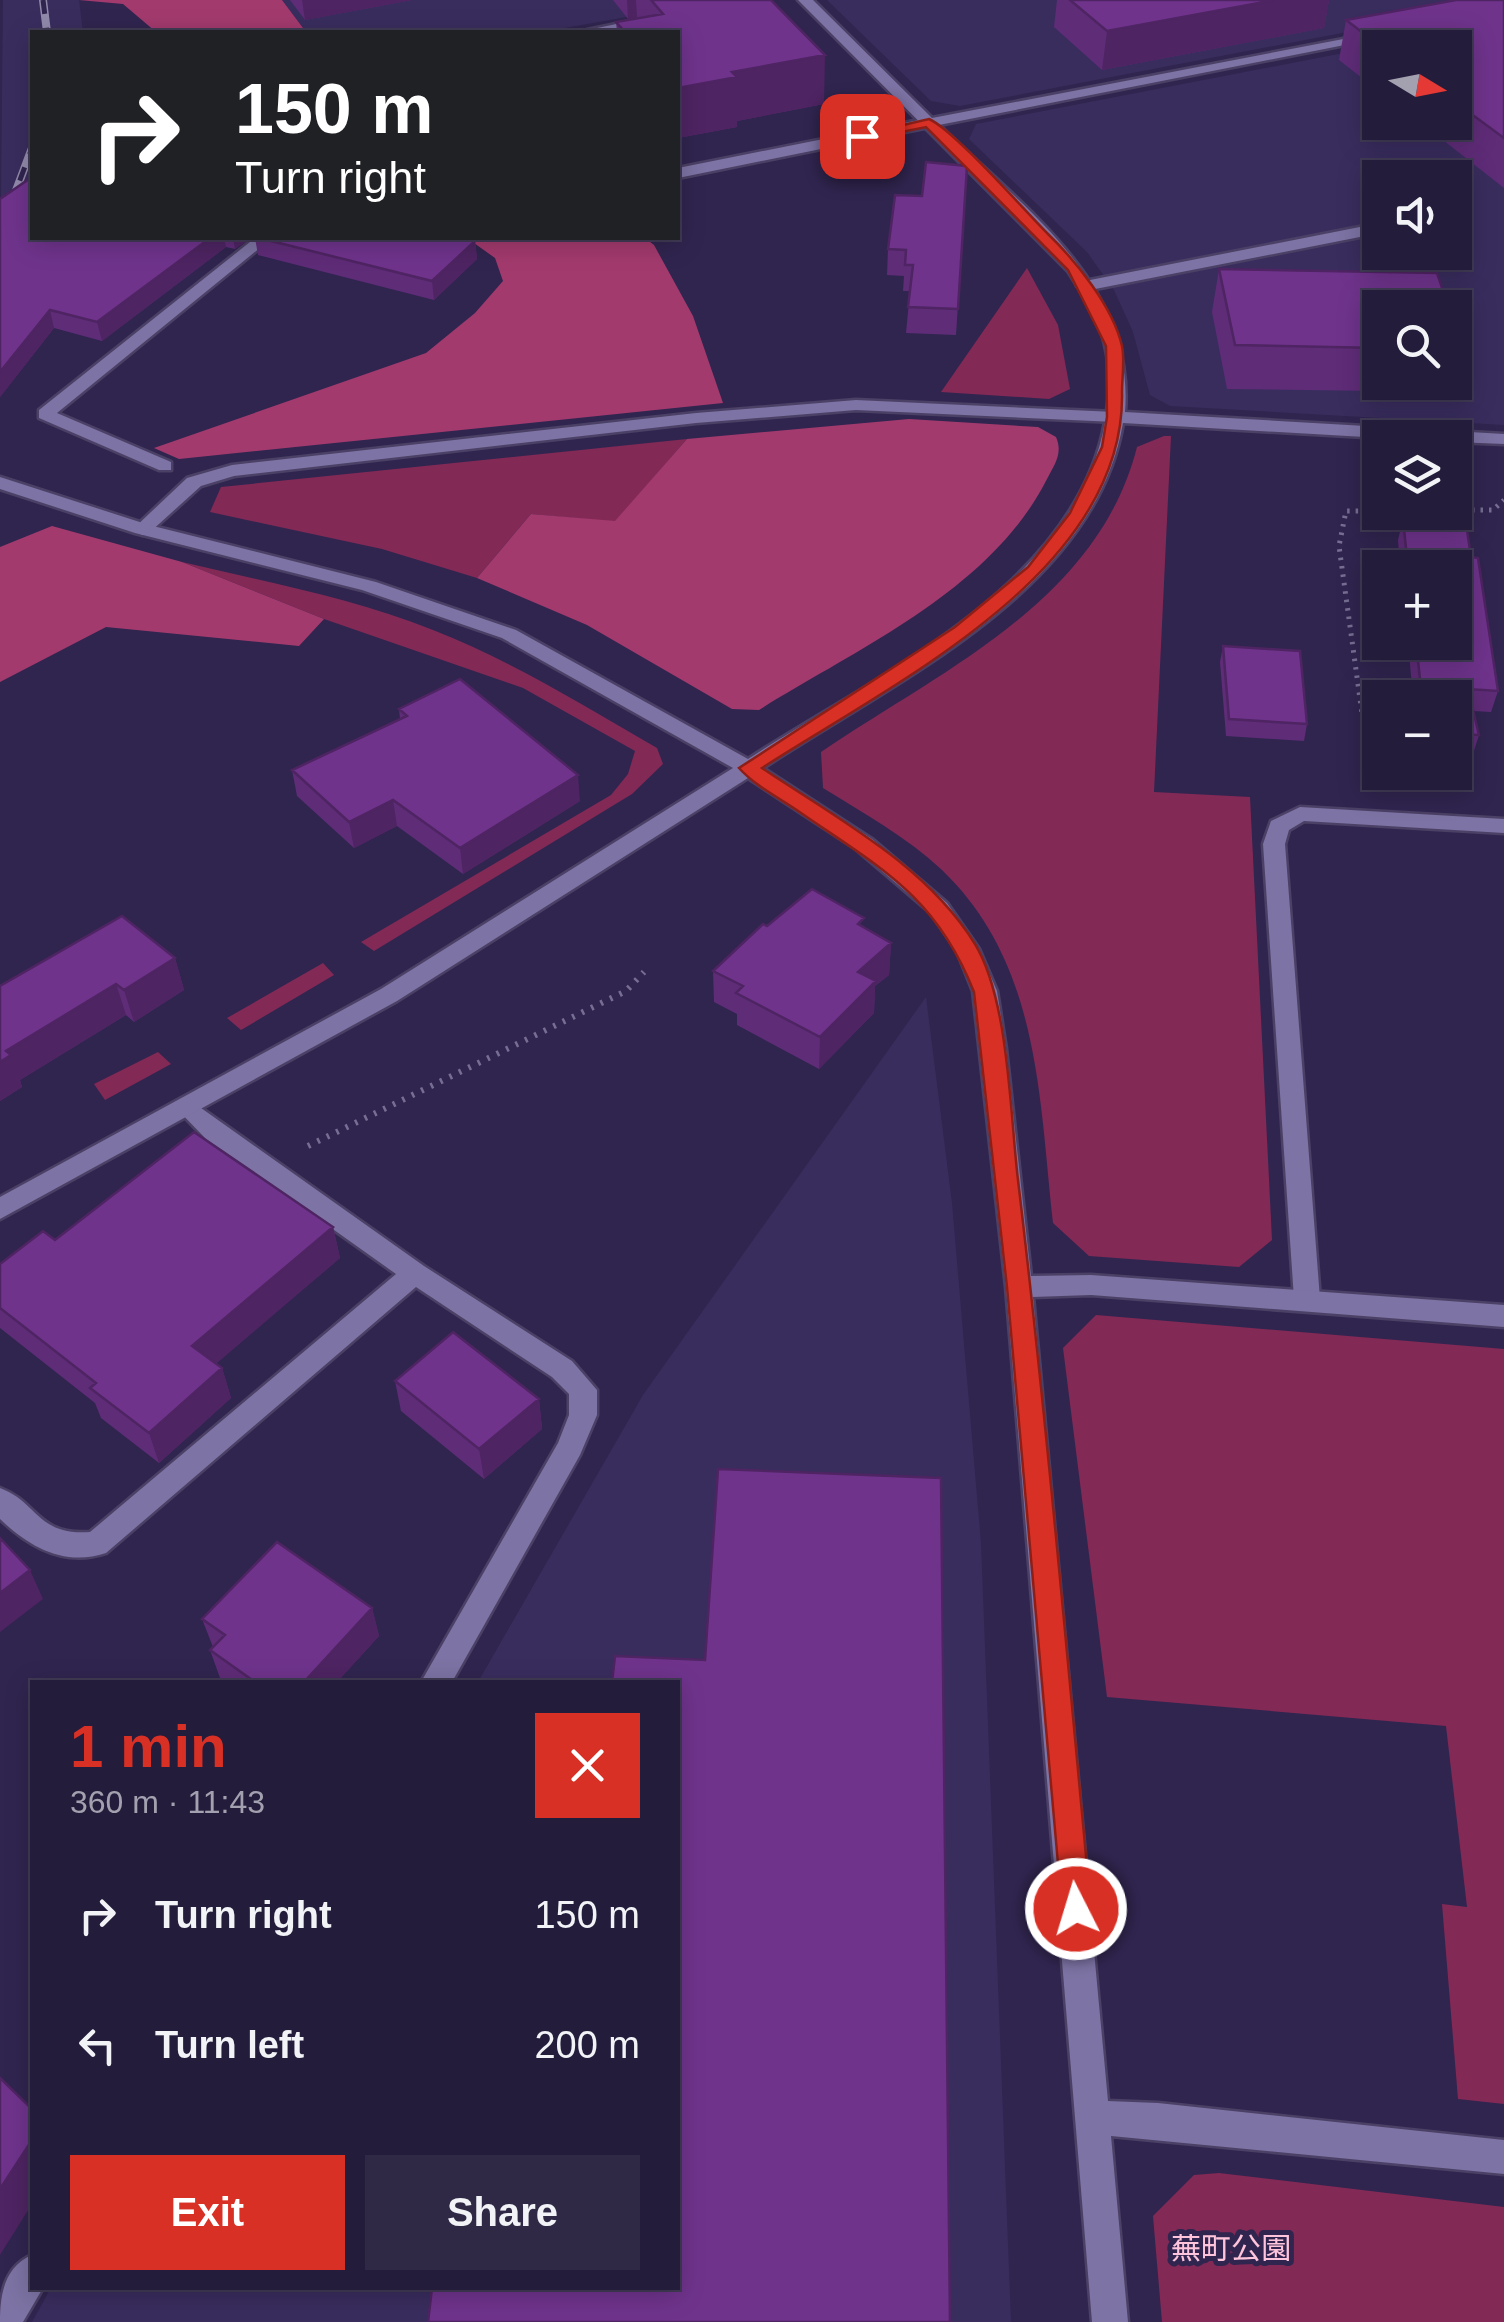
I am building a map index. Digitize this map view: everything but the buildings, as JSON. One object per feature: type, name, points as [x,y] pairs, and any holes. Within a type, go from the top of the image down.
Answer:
[{"type":"street","points":[[0,1209],[465,950],[749,768],[961,631],[1034,570],[1078,514],[1097,481],[1115,417],[1114,346],[1085,286],[1074,268],[805,0]]},
{"type":"street","points":[[596,30],[659,19]]},
{"type":"street","points":[[680,173],[1362,38]]},
{"type":"street","points":[[1085,286],[1362,232]]},
{"type":"street","points":[[165,466],[45,414],[262,240]]},
{"type":"street","points":[[142,530],[194,482],[232,471],[696,418],[856,405],[1504,439]]},
{"type":"street","points":[[0,483],[142,530],[369,586],[509,634],[749,768],[910,879],[939,908],[968,949],[985,992],[994,1049],[1019,1287],[1110,2322]]},
{"type":"street","points":[[1307,1299],[1274,844],[1280,826],[1300,814],[1504,826]]},
{"type":"street","points":[[187,1107],[416,1274],[562,1368],[583,1390],[583,1415],[570,1448],[437,1680]]},
{"type":"street","points":[[0,1500],[31,1532],[64,1548],[96,1544],[416,1274]]},
{"type":"street","points":[[1019,1287],[1091,1285],[1504,1316]]},
{"type":"street","points":[[1094,2118],[1158,2120],[1504,2158]]},
{"type":"street","points":[[2,2322],[30,2276]]},
{"type":"path","points":[[1472,510],[1493,510],[1504,500]]},
{"type":"path","points":[[1362,512],[1346,512],[1340,546],[1376,818]]},
{"type":"path","points":[[270,1171],[295,1152],[626,992],[644,972]]},
{"type":"shaded area","points":[[3,0],[79,0],[83,30],[30,30],[31,240],[0,303]]},
{"type":"shaded area","points":[[79,0],[282,0],[304,30],[154,30],[123,4]]},
{"type":"shaded area","points":[[282,0],[722,0],[553,30],[304,30]]},
{"type":"shaded area","points":[[827,0],[1504,2],[960,106],[931,101]]},
{"type":"shaded area","points":[[1504,22],[1504,425],[1472,423],[1472,420],[1170,406],[1150,395],[1133,332],[1114,290],[1087,252],[969,139],[976,124],[1362,49],[1362,140],[1472,140],[1472,30],[1463,30]]},
{"type":"shaded area","points":[[470,240],[648,240],[693,316],[723,403],[179,459],[154,448],[426,353],[475,313],[503,281],[495,258]]},
{"type":"shaded area","points":[[909,419],[1038,427],[1056,437],[1057,458],[1023,518],[993,553],[958,584],[880,638],[759,710],[732,709],[587,625],[477,578],[531,514],[615,521],[687,439]]},
{"type":"shaded area","points":[[52,526],[182,562],[324,619],[299,646],[106,627],[0,682],[0,547]]},
{"type":"shaded area","points":[[926,997],[952,1203],[981,1543],[1011,2322],[32,2322],[50,2290],[680,2290],[680,1680],[479,1680],[643,1395]]},
{"type":"green space","points":[[1027,268],[1058,325],[1070,389],[1049,399],[941,392]]},
{"type":"green space","points":[[1171,436],[1154,792],[1250,797],[1272,1240],[1239,1267],[1089,1256],[1053,1223],[1038,1081],[1029,1035],[999,947],[974,907],[942,870],[900,836],[823,788],[821,752],[964,660],[1052,590],[1088,548],[1117,501],[1137,447]]},
{"type":"green space","points":[[687,439],[615,522],[531,514],[477,578],[382,549],[210,512],[221,487]]},
{"type":"green space","points":[[182,562],[341,600],[462,642],[657,748],[663,764],[632,794],[374,951],[361,942],[611,795],[628,774],[635,751],[523,688],[324,619]]},
{"type":"green space","points":[[323,963],[334,975],[241,1030],[227,1018]]},
{"type":"green space","points":[[158,1052],[171,1064],[105,1100],[94,1084]]},
{"type":"green space","points":[[1096,1315],[1504,1349],[1504,2104],[1458,2099],[1442,1904],[1467,1907],[1446,1726],[1107,1697],[1063,1348]]},
{"type":"green space","name":"蕪町公園","points":[[1219,2173],[1504,2207],[1504,2322],[1162,2322],[1153,2216],[1194,2175]]},
{"type":"railway","points":[[43,0],[47,30]]},
{"type":"railway","points":[[0,233],[30,153]]},
{"type":"route","points":[[862,136],[929,123],[1074,268],[1102,316],[1114,346],[1115,417],[1110,447],[1078,514],[1034,570],[961,631],[749,768],[910,879],[939,908],[968,949],[985,992],[1019,1287],[1076,1909]]}]
